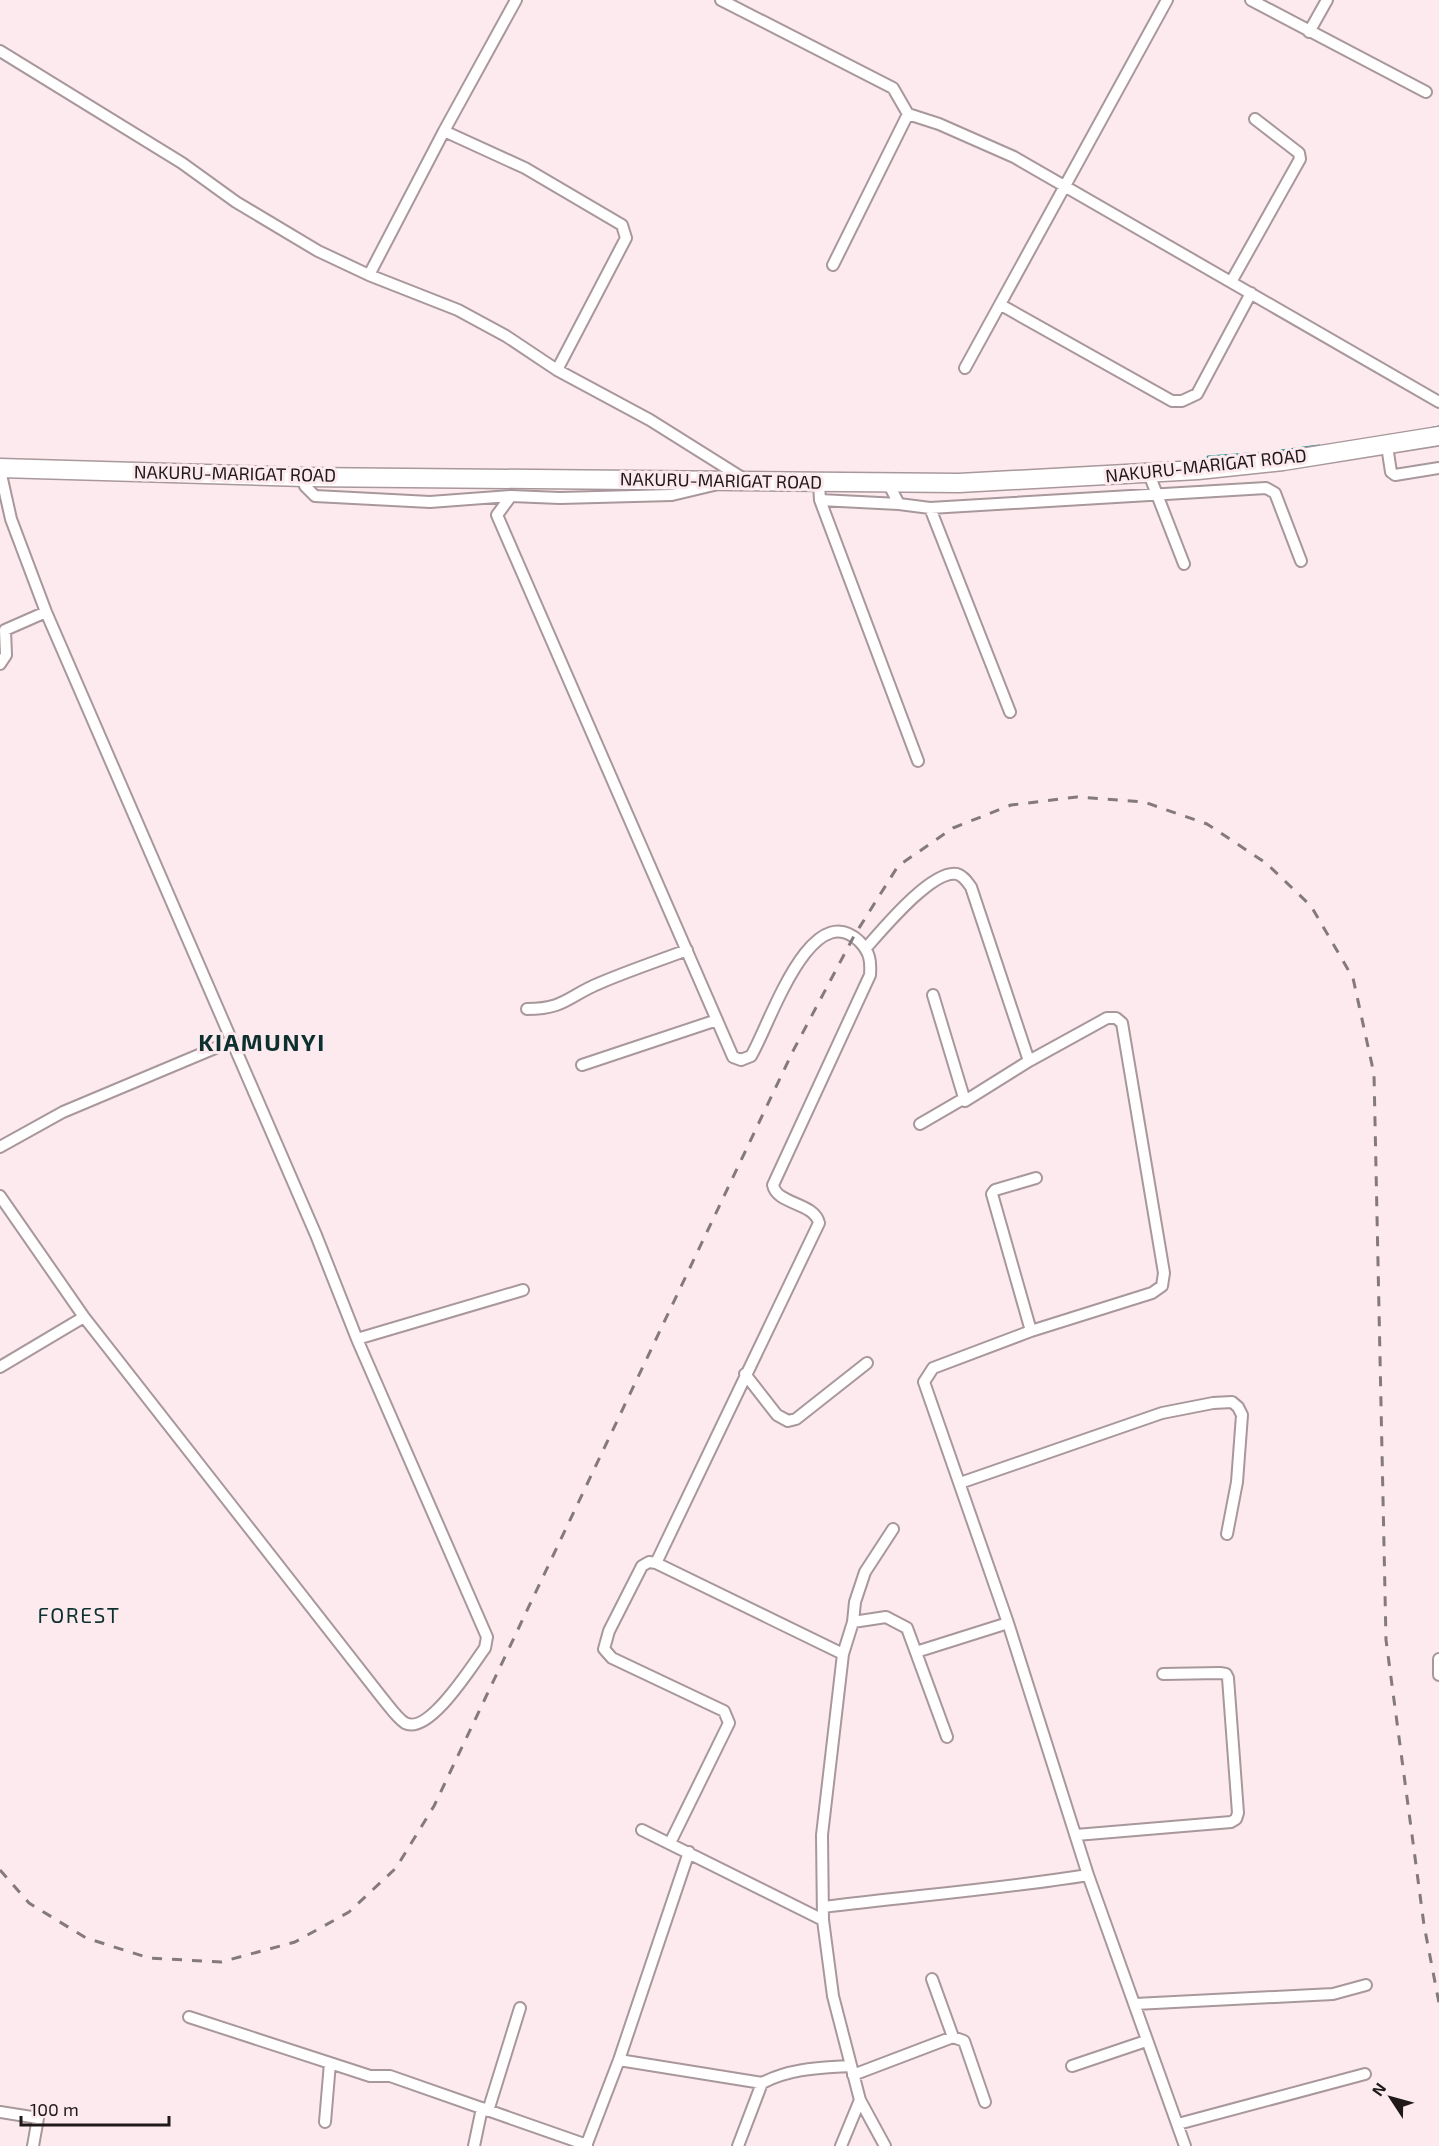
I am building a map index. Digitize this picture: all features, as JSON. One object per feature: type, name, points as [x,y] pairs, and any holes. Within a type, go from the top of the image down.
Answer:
[{"type":"main road","name":"NAKURU-MARIGAT ROAD","points":[[0,469],[304,477],[728,480],[819,491],[888,483],[1050,480],[1149,474],[1283,461],[1439,436]]},
{"type":"street","points":[[369,275],[516,0]]},
{"type":"street","points":[[721,0],[893,88],[908,114],[939,124],[1014,158],[1439,402]]},
{"type":"street","points":[[965,368],[1002,305],[1167,0]]},
{"type":"street","points":[[1251,0],[1426,92]]},
{"type":"street","points":[[1310,32],[1327,0]]},
{"type":"street","points":[[0,51],[182,163],[236,202],[318,251],[369,275],[458,310],[506,336],[557,370],[650,420],[747,481]]},
{"type":"street","points":[[833,265],[908,114]]},
{"type":"street","points":[[1231,282],[1300,159],[1299,153],[1255,119]]},
{"type":"street","points":[[444,131],[525,168],[622,225],[626,238],[557,370]]},
{"type":"street","points":[[1002,305],[1172,401],[1182,401],[1197,394],[1251,292]]},
{"type":"street","points":[[1387,446],[1391,472],[1395,475],[1439,468]]},
{"type":"street","points":[[0,469],[11,519],[46,612],[316,1235],[357,1340],[487,1637],[485,1648],[441,1707],[428,1719],[414,1725],[404,1722],[383,1699],[84,1317],[0,1196]]},
{"type":"street","points":[[1149,474],[1184,564]]},
{"type":"street","points":[[304,477],[304,486],[315,496],[430,502],[511,496],[560,498],[672,495],[701,490],[728,480]]},
{"type":"street","points":[[888,483],[899,504]]},
{"type":"street","points":[[918,761],[819,491],[930,508],[1271,490],[1275,493],[1301,561]]},
{"type":"street","points":[[497,515],[511,496]]},
{"type":"street","points":[[489,499],[733,1057],[741,1060],[751,1056],[800,958],[819,938],[833,933],[846,933],[854,936],[866,948],[871,961],[870,975],[773,1185],[777,1193],[814,1213],[819,1223],[656,1563]]},
{"type":"street","points":[[930,508],[1010,712]]},
{"type":"street","points":[[0,664],[6,655],[5,630],[46,612]]},
{"type":"street","points":[[866,948],[935,880],[951,874],[961,876],[971,887],[1029,1061]]},
{"type":"street","points":[[527,1009],[548,1009],[561,1005],[597,984],[687,950]]},
{"type":"street","points":[[933,995],[963,1099]]},
{"type":"street","points":[[920,1124],[963,1099],[968,1101],[1029,1061],[1107,1018],[1121,1022],[1164,1281],[1162,1286],[1152,1293],[1032,1331],[933,1368],[924,1382],[1008,1623],[1077,1834],[1088,1875],[1185,2146]]},
{"type":"street","points":[[582,1065],[717,1020]]},
{"type":"street","points":[[0,1147],[63,1112],[232,1041]]},
{"type":"street","points":[[1032,1331],[992,1199],[995,1190],[1036,1178]]},
{"type":"street","points":[[357,1340],[523,1290]]},
{"type":"street","points":[[0,1367],[84,1317]]},
{"type":"street","points":[[745,1374],[777,1415],[788,1422],[796,1419],[867,1363]]},
{"type":"street","points":[[960,1483],[1162,1413],[1213,1403],[1232,1402],[1242,1415],[1237,1482],[1227,1534]]},
{"type":"street","points":[[885,2146],[860,2100],[833,1996],[823,1920],[822,1835],[843,1654],[853,1622],[855,1602],[865,1572],[893,1528]]},
{"type":"street","points":[[670,1843],[729,1723],[724,1711],[612,1658],[604,1649],[609,1631],[642,1566],[649,1562],[656,1563],[843,1654]]},
{"type":"street","points":[[853,1622],[886,1617],[906,1628],[946,1737]]},
{"type":"street","points":[[916,1652],[1008,1623]]},
{"type":"street","points":[[1439,1659],[1439,1675]]},
{"type":"street","points":[[1077,1834],[1231,1822],[1236,1819],[1238,1813],[1226,1674],[1162,1674]]},
{"type":"street","points":[[642,1830],[823,1920]]},
{"type":"street","points":[[189,2017],[370,2076],[390,2076],[586,2145],[619,2060],[688,1852]]},
{"type":"street","points":[[824,1907],[914,1895],[1006,1888],[1088,1875]]},
{"type":"street","points":[[932,1979],[953,2037]]},
{"type":"street","points":[[1135,2004],[1333,1994],[1366,1984]]},
{"type":"street","points":[[474,2146],[520,2008]]},
{"type":"street","points":[[619,2060],[762,2083],[781,2073],[804,2068],[852,2070],[953,2037],[964,2041],[985,2102]]},
{"type":"street","points":[[1072,2066],[1146,2041]]},
{"type":"street","points":[[325,2122],[330,2063]]},
{"type":"street","points":[[1178,2124],[1365,2074]]},
{"type":"street","points":[[738,2146],[762,2083]]},
{"type":"street","points":[[841,2146],[860,2100]]},
{"type":"street","points":[[0,2112],[38,2118],[33,2146]]},
{"type":"waterway","points":[[1429,429],[1439,427]]},
{"type":"waterway","points":[[1273,452],[1319,446]]},
{"type":"waterway","points":[[1208,457],[1263,453]]},
{"type":"railway","points":[[0,1870],[29,1903],[86,1938],[149,1958],[221,1962],[295,1942],[349,1912],[396,1868],[434,1806],[793,1051],[854,936],[898,866],[953,828],[1011,805],[1077,797],[1144,802],[1207,824],[1266,863],[1311,906],[1353,978],[1374,1074],[1386,1640],[1424,1925],[1439,2003]]},
{"type":"district","name":"KIAMUNYI","points":[[262,1043]]},
{"type":"district","name":"FOREST","points":[[79,1616]]}]
